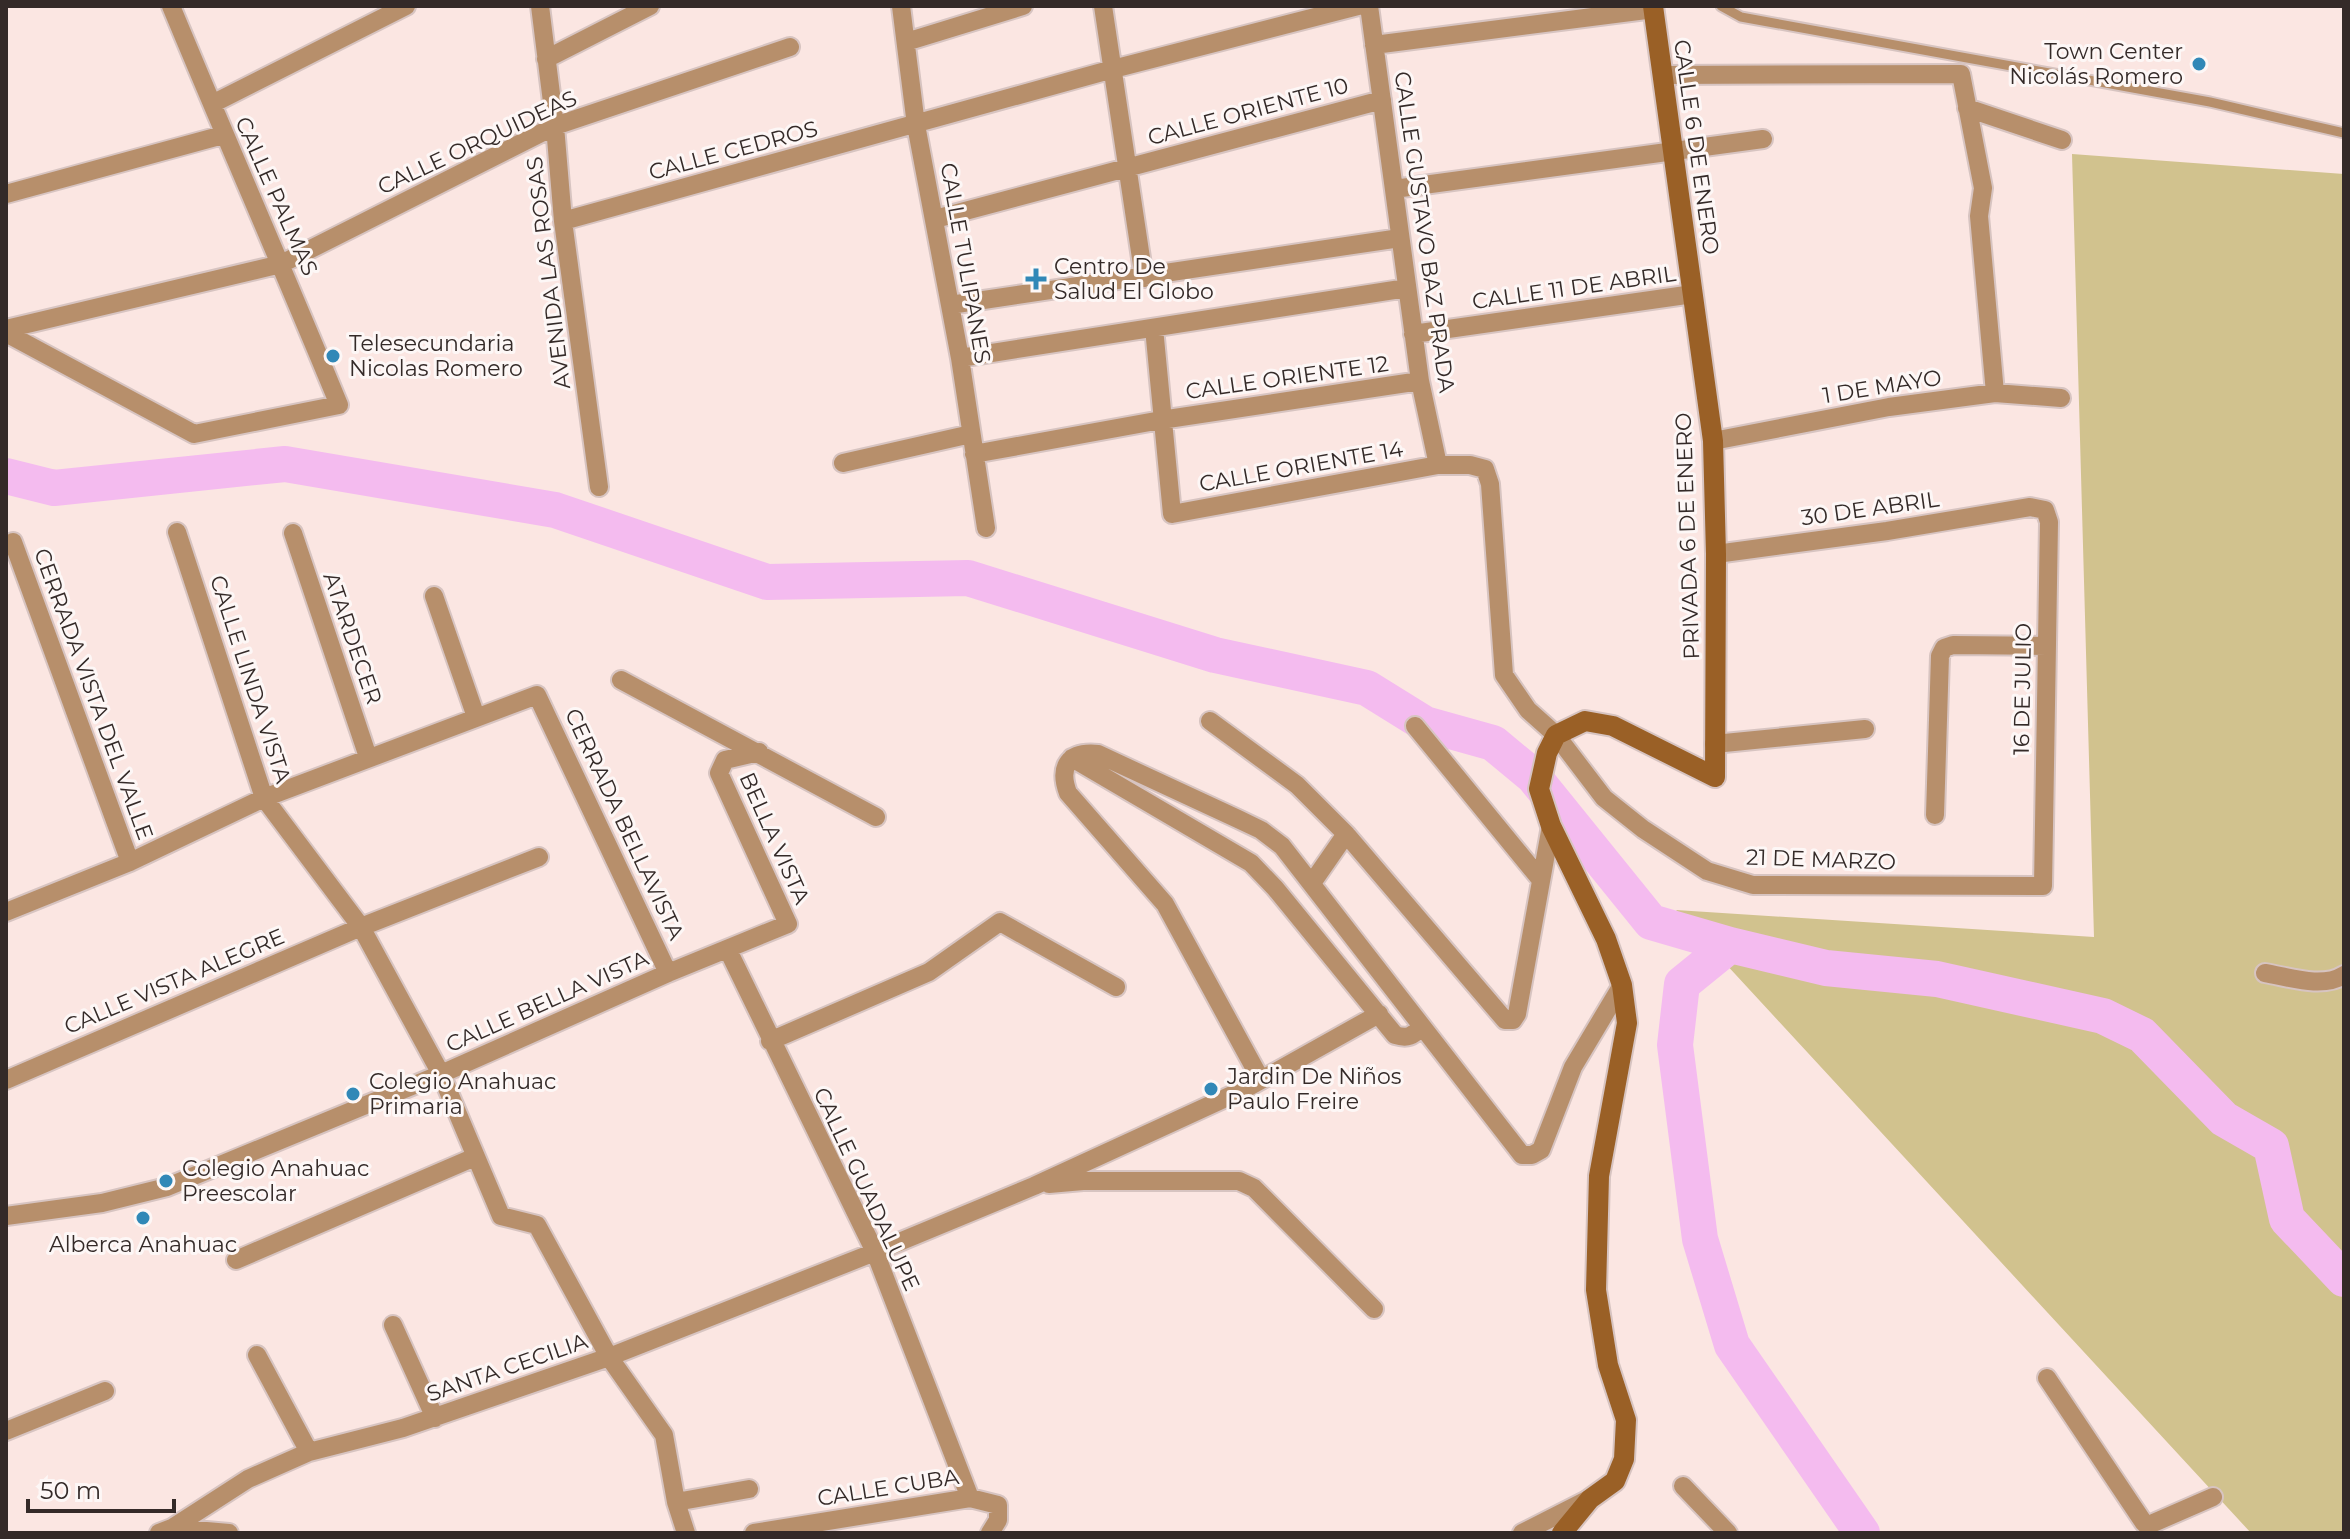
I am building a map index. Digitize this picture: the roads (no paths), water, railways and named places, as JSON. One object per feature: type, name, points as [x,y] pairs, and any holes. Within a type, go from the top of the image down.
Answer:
[{"type":"street","name":"CALLE PALMAS","points":[[6,331],[194,434],[339,405],[171,6]]},
{"type":"street","points":[[212,104],[406,6]]},
{"type":"street","name":"AVENIDA LAS ROSAS","points":[[540,6],[563,221],[599,487]]},
{"type":"street","points":[[546,59],[650,6]]},
{"type":"street","name":"CALLE TULIPANES","points":[[901,6],[916,125],[960,358],[986,528]]},
{"type":"street","points":[[906,42],[1023,6]]},
{"type":"street","points":[[1103,6],[1144,278]]},
{"type":"street","name":"CALLE CEDROS","points":[[563,221],[1113,69],[1358,6]]},
{"type":"street","name":"CALLE GUSTAVO BAZ PRADA","points":[[1369,6],[1420,381],[1438,465]]},
{"type":"street","points":[[1374,45],[1654,8]]},
{"type":"street","name":"CALLE 6 DE ENERO","points":[[1654,8],[1693,294]]},
{"type":"street","name":"CALLE ORQUIDEAS","points":[[6,331],[281,264],[555,126],[790,47]]},
{"type":"street","points":[[1663,75],[1961,74],[1983,188],[1979,216],[1995,393]]},
{"type":"street","name":"CALLE ORIENTE 10","points":[[935,219],[1382,100]]},
{"type":"street","points":[[1967,108],[2062,140]]},
{"type":"street","points":[[6,194],[223,135]]},
{"type":"street","points":[[1394,189],[1763,139]]},
{"type":"street","points":[[950,305],[1400,238]]},
{"type":"street","points":[[960,358],[1407,288]]},
{"type":"street","name":"CALLE 11 DE ABRIL","points":[[1413,334],[1693,294]]},
{"type":"street","name":"PRIVADA 6 DE ENERO","points":[[1556,735],[1585,721],[1613,726],[1715,777],[1713,441],[1693,294]]},
{"type":"street","points":[[1154,328],[1161,420]]},
{"type":"street","name":"CALLE ORIENTE 12","points":[[974,454],[1161,420],[1420,381]]},
{"type":"street","name":"1 DE MAYO","points":[[1713,441],[1889,407],[1995,393],[2061,398]]},
{"type":"street","name":"CALLE ORIENTE 14","points":[[1161,420],[1172,514],[1438,465],[1470,465],[1485,469],[1490,484],[1504,675],[1528,710],[1556,735]]},
{"type":"street","points":[[843,463],[971,434]]},
{"type":"street","name":"30 DE ABRIL","points":[[1716,554],[1887,531],[2030,507]]},
{"type":"street","name":"16 DE JULIO","points":[[2030,507],[2045,510],[2049,522],[2043,886]]},
{"type":"street","name":"CALLE LINDA VISTA","points":[[177,532],[264,798],[361,927],[441,1074],[501,1216],[537,1225],[609,1357]]},
{"type":"street","name":"ATARDECER","points":[[293,533],[368,757]]},
{"type":"street","name":"CERRADA VISTA DEL VALLE","points":[[13,542],[130,862]]},
{"type":"street","points":[[6,912],[130,862],[264,798],[476,717],[434,596]]},
{"type":"street","points":[[1935,815],[1940,656],[1944,648],[1953,645],[2046,646]]},
{"type":"street","points":[[621,680],[876,817]]},
{"type":"street","name":"CERRADA BELLAVISTA","points":[[476,717],[537,695],[668,973]]},
{"type":"street","points":[[1210,721],[1297,785],[1346,834],[1505,1020],[1513,1020],[1517,1014],[1551,826]]},
{"type":"street","points":[[1415,726],[1541,880]]},
{"type":"street","points":[[1714,744],[1865,729]]},
{"type":"street","points":[[1522,1533],[1590,1499],[1615,1481],[1624,1459],[1626,1420],[1608,1365],[1596,1290],[1599,1176],[1627,1023],[1622,985],[1593,910],[1551,826],[1539,789],[1546,758],[1556,735]]},
{"type":"street","name":"21 DE MARZO","points":[[1556,735],[1604,798],[1643,829],[1707,871],[1753,885],[2043,886]]},
{"type":"street","name":"BELLA VISTA","points":[[759,752],[725,760],[719,773],[788,924]]},
{"type":"street","points":[[1253,1084],[1165,904],[1068,793],[1063,779],[1065,767],[1072,758],[1084,752],[1098,754],[1261,830],[1282,846],[1522,1155],[1532,1155],[1541,1150],[1573,1067],[1622,985]]},
{"type":"street","points":[[1072,758],[1251,863],[1395,1035],[1412,1037],[1422,1027]]},
{"type":"street","points":[[1312,883],[1346,834]]},
{"type":"street","name":"CALLE VISTA ALEGRE","points":[[6,1080],[361,927],[539,857]]},
{"type":"street","points":[[770,1041],[929,972],[1000,922],[1116,987]]},
{"type":"street","name":"CALLE BELLA VISTA","points":[[6,1216],[102,1203],[167,1187],[441,1074],[668,973],[788,924]]},
{"type":"street","name":"CALLE GUADALUPE","points":[[728,950],[875,1252],[970,1498]]},
{"type":"street","points":[[2265,973],[2312,982],[2338,979],[2344,975]]},
{"type":"street","points":[[1034,1186],[1253,1084],[1379,1014]]},
{"type":"street","points":[[236,1260],[475,1157]]},
{"type":"street","points":[[1034,1186],[1083,1181],[1239,1181],[1254,1188],[1374,1309]]},
{"type":"street","name":"SANTA CECILIA","points":[[165,1530],[248,1479],[309,1452],[435,1418],[609,1357],[1034,1186]]},
{"type":"street","points":[[393,1325],[435,1418]]},
{"type":"street","points":[[257,1355],[309,1452]]},
{"type":"street","points":[[609,1357],[664,1435],[676,1502],[686,1533]]},
{"type":"street","points":[[2047,1378],[2143,1528],[2213,1497]]},
{"type":"street","points":[[6,1431],[105,1391]]},
{"type":"street","points":[[1683,1486],[1728,1533]]},
{"type":"street","points":[[676,1502],[749,1489]]},
{"type":"street","name":"CALLE CUBA","points":[[754,1533],[970,1498],[998,1505],[998,1520],[990,1533]]},
{"type":"street","points":[[1562,1533],[1590,1499]]},
{"type":"street","points":[[165,1530],[229,1533]]},
{"type":"lane","points":[[1721,6],[1741,17],[2210,102],[2344,133]]},
{"type":"waterway","points":[[6,476],[54,488],[285,464],[555,510],[767,582],[968,578],[1215,655],[1367,688],[1425,724],[1493,743],[1533,776],[1651,922],[1730,945]]},
{"type":"waterway","points":[[1862,1533],[1732,1345],[1700,1239],[1675,1045],[1682,984],[1730,945],[1826,968],[1937,979],[2103,1016],[2142,1035],[2224,1119],[2271,1146],[2287,1219],[2344,1279]]},
{"type":"place","name":"Town Center Nicolás Romero","points":[[2199,64]]},
{"type":"place","name":"Centro De Salud El Globo","points":[[1036,279]]},
{"type":"place","name":"Telesecundaria Nicolas Romero","points":[[333,356]]},
{"type":"place","name":"Jardin De Niños Paulo Freire","points":[[1211,1089]]},
{"type":"place","name":"Colegio Anahuac Primaria","points":[[353,1094]]},
{"type":"place","name":"Colegio Anahuac Preescolar","points":[[166,1181]]},
{"type":"place","name":"Alberca Anahuac","points":[[143,1218]]}]
